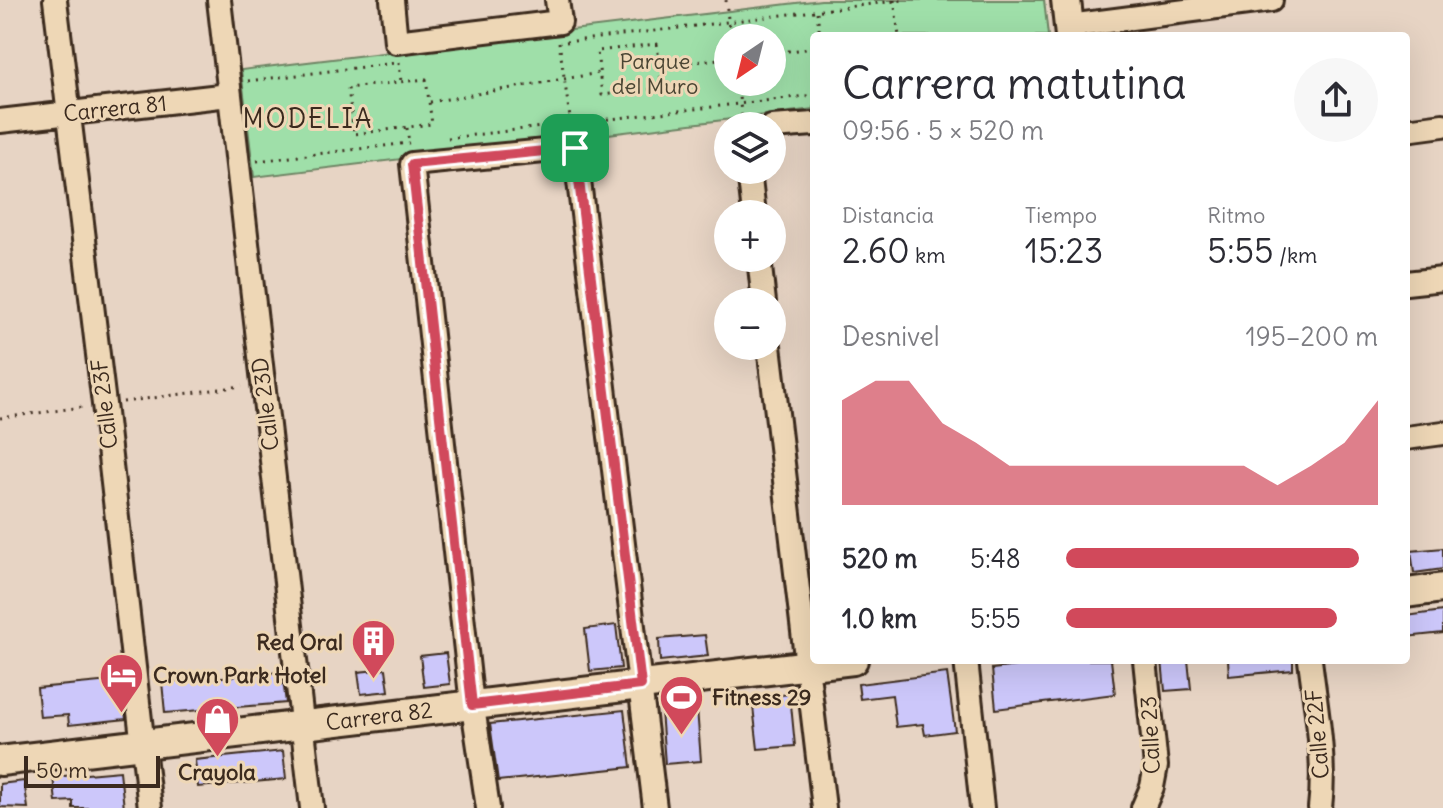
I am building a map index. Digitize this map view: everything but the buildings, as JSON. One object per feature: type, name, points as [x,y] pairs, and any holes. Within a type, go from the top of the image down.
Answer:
[{"type":"street","name":"Calle 23F","points":[[55,0],[150,808]]},
{"type":"street","name":"Calle 23D","points":[[219,0],[312,808]]},
{"type":"street","points":[[392,0],[398,53],[558,11]]},
{"type":"street","points":[[1068,21],[1271,0]]},
{"type":"street","name":"Carrera 81","points":[[0,121],[229,95]]},
{"type":"street","points":[[786,126],[810,124]]},
{"type":"street","points":[[1410,129],[1443,125]]},
{"type":"street","points":[[488,808],[472,705],[411,153],[575,148],[655,808]]},
{"type":"street","points":[[1410,283],[1443,279]]},
{"type":"street","points":[[771,360],[824,808]]},
{"type":"street","points":[[1410,437],[1443,433]]},
{"type":"street","points":[[1410,592],[1443,588]]},
{"type":"street","name":"Carrera 82","points":[[0,761],[816,664]]},
{"type":"street","points":[[966,664],[982,808]]},
{"type":"street","name":"Calle 23","points":[[1143,808],[1156,766],[1145,664]]},
{"type":"street","name":"Calle 22F","points":[[1310,664],[1322,759],[1320,808]]},
{"type":"path","points":[[726,0],[729,24]]},
{"type":"path","points":[[894,0],[898,32]]},
{"type":"path","points":[[558,11],[559,43],[571,124]]},
{"type":"path","points":[[817,11],[820,32]]},
{"type":"path","points":[[657,44],[659,66],[662,88],[602,95],[597,51],[657,44]]},
{"type":"path","points":[[786,51],[810,48]]},
{"type":"path","points":[[398,53],[401,82]]},
{"type":"path","points":[[659,66],[714,60]]},
{"type":"path","points":[[429,102],[599,73]]},
{"type":"path","points":[[426,79],[429,102],[432,124],[354,134],[348,88],[426,79]]},
{"type":"path","points":[[439,140],[810,95]]},
{"type":"path","points":[[739,96],[741,112]]},
{"type":"path","points":[[238,163],[411,153]]},
{"type":"path","points":[[0,418],[263,383]]},
{"type":"green space","name":"Parque del Muro","points":[[821,0],[1044,0],[1048,32],[810,32],[810,109],[714,112],[714,121],[254,177],[241,70]]},
{"type":"place","name":"Red Oral","points":[[374,681]]},
{"type":"place","name":"Crown Park Hotel","points":[[122,714]]},
{"type":"place","name":"Fitness 29","points":[[681,736]]},
{"type":"place","name":"Crayola","points":[[217,758]]},
{"type":"district","name":"MODELIA","points":[[308,118]]},
{"type":"route","points":[[575,148],[641,685],[472,705],[412,164],[575,148]]}]
